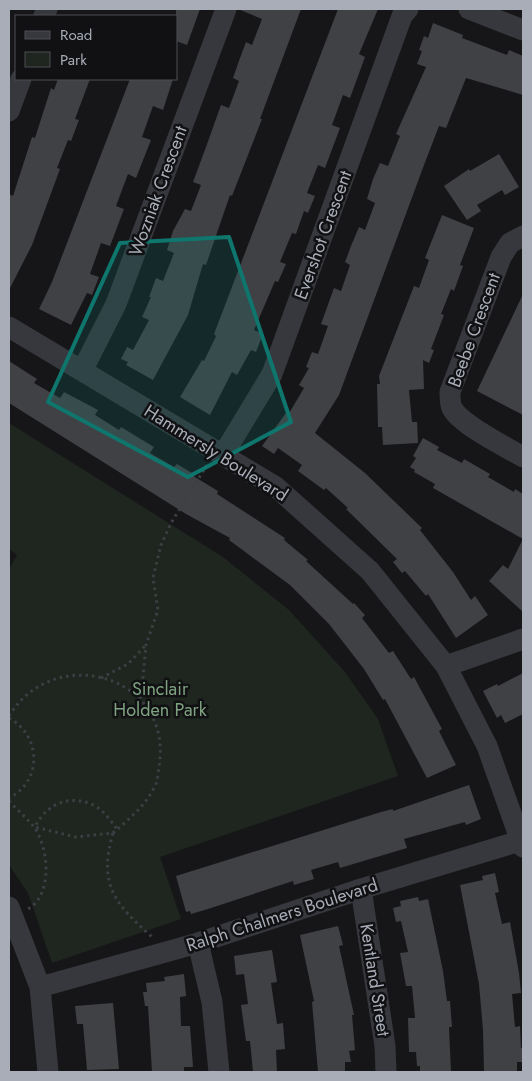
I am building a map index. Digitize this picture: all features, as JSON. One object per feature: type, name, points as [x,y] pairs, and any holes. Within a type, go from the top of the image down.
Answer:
[{"type":"street","name":"Wozniak Crescent","points":[[82,371],[116,304],[226,9]]},
{"type":"street","name":"Evershot Crescent","points":[[220,453],[272,374],[402,16],[408,9]]},
{"type":"street","points":[[469,9],[523,30]]},
{"type":"street","points":[[9,111],[21,80]]},
{"type":"street","name":"Beebe Crescent","points":[[523,236],[510,243],[501,257],[450,392],[452,407],[458,416],[482,433],[523,457]]},
{"type":"street","name":"Hammersly Boulevard","points":[[9,326],[276,487],[370,571],[446,666],[487,746],[523,842]]},
{"type":"street","points":[[446,666],[523,639]]},
{"type":"street","name":"Ralph Chalmers Boulevard","points":[[40,987],[198,943],[361,889],[523,842]]},
{"type":"street","name":"Kentland Street","points":[[361,889],[385,1046],[386,1072]]},
{"type":"street","points":[[11,912],[40,987],[48,1072]]},
{"type":"street","points":[[198,943],[212,1002],[219,1072]]},
{"type":"path","points":[[141,698],[146,645],[158,610],[153,578],[160,545],[171,523],[220,453]]},
{"type":"path","points":[[100,678],[128,664],[146,645]]},
{"type":"path","points":[[11,912],[37,904],[45,884],[46,855],[35,828],[9,800],[29,780],[34,753],[29,735],[20,724],[9,717],[29,692],[55,677],[87,675],[114,681],[141,698],[153,716],[162,748],[156,787],[140,810],[113,833],[107,853],[111,889],[124,912],[167,951]]},
{"type":"path","points":[[35,828],[45,811],[58,803],[76,801],[91,804],[104,812],[117,829]]},
{"type":"path","points":[[35,828],[75,837],[113,833]]},
{"type":"highlighted area","points":[[229,237],[291,422],[188,477],[48,402],[120,243]]},
{"type":"green space","name":"Sinclair Holden Park","points":[[9,423],[223,557],[289,610],[345,672],[378,719],[398,776],[160,857],[181,919],[52,963],[28,893],[9,865],[9,569],[17,555],[9,549]]},
{"type":"building","points":[[176,9],[200,9],[187,45],[178,42],[178,15],[176,15]]},
{"type":"building","points":[[238,9],[301,9],[260,119],[262,119],[232,196],[230,195],[206,265],[203,264],[188,315],[153,380],[126,365],[128,362],[121,359],[127,347],[133,350],[149,320],[142,317],[151,297],[149,297],[156,278],[163,281],[174,253],[167,250],[173,231],[185,209],[191,211],[201,185],[193,182],[221,105],[229,108],[239,81],[233,78],[240,58],[246,42],[252,45],[262,19]]},
{"type":"building","points":[[338,9],[378,9],[359,54],[365,57],[350,98],[343,95],[332,125],[340,128],[325,168],[318,165],[307,193],[315,196],[308,213],[304,211],[296,234],[292,233],[280,262],[286,264],[278,282],[275,281],[254,330],[263,334],[256,352],[251,350],[237,375],[232,372],[210,415],[180,397],[202,360],[204,361],[216,336],[214,334]]},
{"type":"building","points":[[433,23],[463,35],[462,38],[507,55],[509,50],[523,56],[523,95],[466,78],[446,128],[439,126],[339,395],[315,433],[365,473],[422,528],[420,530],[453,572],[471,600],[475,596],[488,615],[456,638],[428,594],[426,596],[405,571],[402,573],[393,562],[397,559],[346,509],[348,508],[326,488],[324,490],[298,471],[302,465],[278,448],[274,454],[262,446],[286,413],[288,415],[304,388],[299,385],[309,368],[306,367],[312,352],[318,354],[328,326],[321,324],[334,288],[341,291],[350,265],[345,262],[351,246],[359,227],[365,230],[375,203],[367,199],[373,179],[380,163],[388,166],[400,136],[396,134],[426,67],[417,64],[422,51],[419,50],[424,36],[428,38]]},
{"type":"building","points":[[58,80],[90,80],[75,119],[79,120],[71,141],[68,140],[57,168],[60,169],[32,245],[9,290],[9,194],[13,196],[32,137],[35,138],[51,88],[54,90]]},
{"type":"building","points":[[130,80],[173,80],[163,110],[153,106],[142,137],[151,140],[136,178],[128,174],[116,206],[124,209],[110,246],[101,243],[90,274],[99,277],[92,295],[87,293],[71,325],[39,309],[52,282]]},
{"type":"building","points":[[499,154],[519,187],[505,195],[502,190],[477,205],[481,211],[467,220],[444,186],[469,169],[470,171]]},
{"type":"building","points":[[442,215],[474,228],[460,265],[463,266],[454,291],[451,289],[441,314],[444,315],[431,349],[434,350],[429,363],[423,360],[424,389],[409,390],[412,422],[417,422],[418,443],[383,445],[382,427],[378,427],[377,384],[380,384],[379,376],[414,286],[419,288],[429,260],[425,258]]},
{"type":"building","points":[[523,294],[523,415],[477,391]]},
{"type":"building","points":[[9,361],[37,379],[34,383],[60,398],[64,392],[98,410],[95,415],[119,430],[121,427],[154,447],[150,453],[174,467],[177,464],[192,473],[190,474],[218,491],[217,494],[285,538],[284,540],[308,560],[306,561],[354,603],[365,615],[362,618],[389,653],[393,651],[411,679],[414,677],[442,729],[439,731],[456,765],[427,778],[385,699],[383,700],[364,669],[329,624],[290,585],[229,540],[230,538],[186,514],[9,403]]},
{"type":"building","points":[[423,438],[439,447],[437,450],[462,463],[464,459],[490,474],[488,477],[514,492],[515,489],[523,494],[523,539],[433,488],[435,484],[414,472],[415,470],[410,467],[416,458],[413,456]]},
{"type":"building","points":[[523,539],[523,612],[489,581],[503,565],[508,569]]},
{"type":"building","points":[[523,673],[523,714],[505,723],[501,715],[497,718],[483,691],[497,684],[498,686]]},
{"type":"building","points":[[469,785],[481,819],[466,825],[465,822],[404,839],[407,848],[340,868],[338,862],[311,870],[314,879],[294,885],[293,881],[191,914],[190,911],[186,912],[176,876],[381,812],[393,809],[393,811]]},
{"type":"building","points":[[495,873],[499,892],[495,893],[502,924],[510,922],[519,973],[521,993],[512,994],[515,1027],[520,1026],[521,1048],[523,1048],[523,1062],[517,1062],[517,1072],[484,1072],[479,984],[460,885],[483,880],[482,876]]},
{"type":"building","points":[[418,897],[419,901],[428,899],[443,971],[447,1001],[450,1001],[452,1027],[449,1027],[451,1072],[420,1072],[420,1066],[417,1066],[416,1052],[409,1052],[408,1018],[415,1018],[412,986],[406,986],[400,953],[408,952],[401,921],[396,922],[393,908],[401,906],[400,901]]},
{"type":"building","points":[[338,926],[343,945],[339,946],[354,1015],[352,1015],[355,1050],[349,1051],[351,1062],[345,1062],[345,1072],[318,1072],[312,1002],[314,1001],[300,935]]},
{"type":"building","points":[[272,950],[277,982],[271,983],[277,1024],[283,1023],[285,1049],[276,1050],[277,1072],[253,1072],[250,1041],[246,1041],[241,1005],[248,1004],[244,974],[236,975],[234,956]]},
{"type":"building","points":[[184,974],[186,996],[180,997],[181,1026],[190,1026],[193,1067],[184,1067],[184,1072],[152,1072],[148,1006],[145,1006],[143,992],[147,992],[146,983],[165,981],[164,977]]},
{"type":"building","points":[[113,1003],[119,1069],[87,1070],[83,1024],[77,1024],[75,1006]]}]
